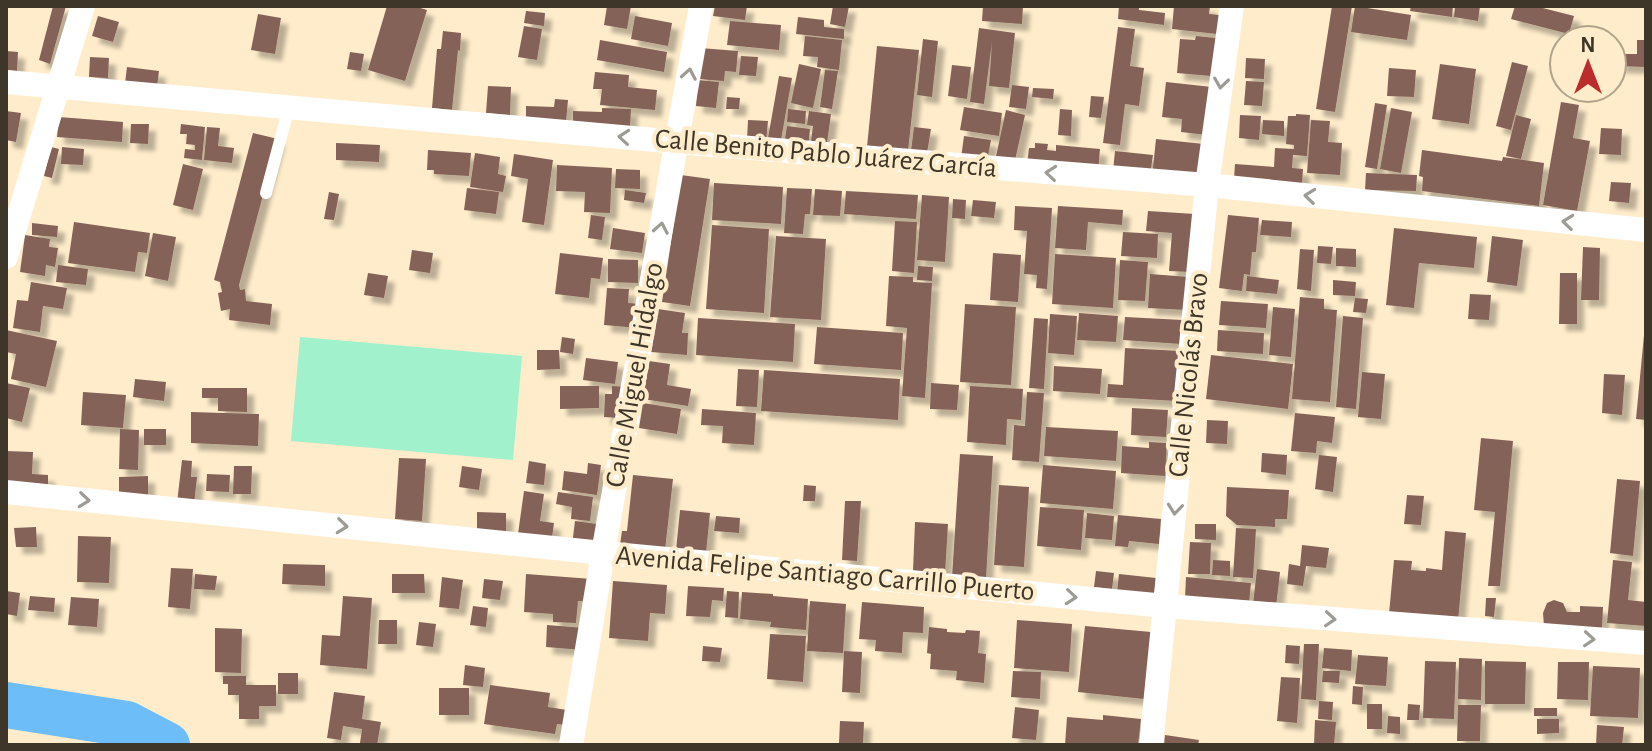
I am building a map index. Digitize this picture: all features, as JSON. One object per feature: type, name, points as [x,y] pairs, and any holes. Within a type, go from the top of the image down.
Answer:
[{"type":"street","points":[[6,257],[83,6]]},
{"type":"street","name":"Calle Miguel Hidalgo","points":[[571,745],[701,6]]},
{"type":"street","name":"Calle Nicolás Bravo","points":[[1151,745],[1207,185],[1232,6]]},
{"type":"street","name":"Calle Benito Pablo Juárez García","points":[[6,82],[677,142],[1207,185],[1646,230]]},
{"type":"street","name":"Avenida Felipe Santiago Carrillo Puerto","points":[[6,492],[1166,606],[1646,643]]},
{"type":"lane","points":[[266,193],[289,107]]},
{"type":"green space","points":[[300,337],[522,356],[513,460],[291,441]]},
{"type":"building","points":[[53,6],[66,6],[50,64],[39,60]]},
{"type":"building","points":[[387,6],[414,6],[427,10],[405,81],[368,70]]},
{"type":"building","points":[[607,6],[631,6],[627,29],[604,25]]},
{"type":"building","points":[[715,6],[747,6],[745,20],[713,16]]},
{"type":"building","points":[[833,6],[849,6],[845,27],[830,24]]},
{"type":"building","points":[[983,6],[1023,6],[1022,24],[982,21]]},
{"type":"building","points":[[1119,6],[1139,6],[1139,10],[1165,13],[1164,25],[1118,19]]},
{"type":"building","points":[[1174,6],[1210,6],[1209,14],[1219,15],[1217,34],[1172,29]]},
{"type":"building","points":[[1332,6],[1352,6],[1335,112],[1316,109]]},
{"type":"building","points":[[1355,6],[1411,15],[1407,40],[1351,32]]},
{"type":"building","points":[[1411,6],[1453,6],[1452,17],[1410,11]]},
{"type":"building","points":[[1455,6],[1480,6],[1478,21],[1454,17]]},
{"type":"building","points":[[1515,6],[1535,6],[1574,16],[1572,24],[1548,24],[1548,29],[1511,19]]},
{"type":"building","points":[[526,11],[545,13],[544,26],[524,23]]},
{"type":"building","points":[[258,14],[281,18],[275,54],[251,50]]},
{"type":"building","points":[[98,16],[119,22],[113,42],[92,36]]},
{"type":"building","points":[[635,16],[672,23],[668,46],[631,39]]},
{"type":"building","points":[[798,17],[824,20],[824,27],[844,29],[844,39],[796,34]]},
{"type":"building","points":[[730,21],[781,25],[779,50],[727,45]]},
{"type":"building","points":[[524,26],[542,29],[537,60],[518,57]]},
{"type":"building","points":[[1118,27],[1135,29],[1130,66],[1144,68],[1139,106],[1125,104],[1120,145],[1103,143]]},
{"type":"building","points":[[979,28],[1015,33],[1009,88],[989,86],[992,42],[984,104],[970,102]]},
{"type":"building","points":[[443,31],[461,33],[452,110],[432,108],[437,49],[441,49]]},
{"type":"building","points":[[805,36],[842,40],[839,70],[817,67],[818,57],[803,56]]},
{"type":"building","points":[[1196,36],[1216,38],[1211,76],[1177,73],[1180,39],[1195,40]]},
{"type":"building","points":[[923,39],[938,41],[932,97],[917,95]]},
{"type":"building","points":[[600,40],[667,52],[664,72],[597,60]]},
{"type":"building","points":[[1637,40],[1646,40],[1646,67],[1628,66],[1628,54],[1637,54]]},
{"type":"building","points":[[877,46],[919,50],[908,151],[867,147]]},
{"type":"building","points":[[700,48],[738,51],[736,72],[725,71],[724,81],[698,79]]},
{"type":"building","points":[[6,51],[18,52],[17,71],[6,70]]},
{"type":"building","points":[[350,52],[364,54],[361,71],[347,69]]},
{"type":"building","points":[[741,56],[758,57],[756,76],[739,75]]},
{"type":"building","points":[[90,57],[109,58],[108,78],[89,77]]},
{"type":"building","points":[[1246,58],[1265,59],[1264,79],[1245,78]]},
{"type":"building","points":[[1512,62],[1528,66],[1511,130],[1496,126]]},
{"type":"building","points":[[799,64],[821,69],[813,108],[791,103]]},
{"type":"building","points":[[1440,64],[1476,69],[1469,124],[1432,119]]},
{"type":"building","points":[[952,65],[971,67],[967,99],[948,96]]},
{"type":"building","points":[[127,67],[159,71],[157,87],[125,83]]},
{"type":"building","points":[[1389,68],[1416,70],[1414,97],[1387,96]]},
{"type":"building","points":[[825,70],[838,71],[832,109],[820,107]]},
{"type":"building","points":[[595,72],[629,75],[628,87],[657,90],[655,110],[600,105],[602,89],[593,89]]},
{"type":"building","points":[[779,76],[792,78],[781,140],[768,138]]},
{"type":"building","points":[[698,80],[719,82],[716,108],[696,106]]},
{"type":"building","points":[[1246,81],[1264,82],[1262,106],[1244,105]]},
{"type":"building","points":[[1166,82],[1212,87],[1207,135],[1181,132],[1182,119],[1162,117]]},
{"type":"building","points":[[1012,85],[1029,87],[1026,109],[1009,107]]},
{"type":"building","points":[[488,86],[511,87],[510,115],[486,113]]},
{"type":"building","points":[[1033,88],[1054,89],[1053,99],[1032,97]]},
{"type":"building","points":[[1091,96],[1104,97],[1101,118],[1089,117]]},
{"type":"building","points":[[727,97],[740,98],[739,109],[726,109]]},
{"type":"building","points":[[555,99],[568,100],[566,122],[526,120],[526,106],[554,107]]},
{"type":"building","points":[[1375,103],[1387,105],[1377,169],[1365,167]]},
{"type":"building","points":[[1561,104],[1579,105],[1573,138],[1590,141],[1577,211],[1543,205]]},
{"type":"building","points":[[964,107],[1002,113],[999,136],[960,130]]},
{"type":"building","points":[[602,108],[631,109],[630,127],[573,124],[573,111],[602,112]]},
{"type":"building","points":[[1391,108],[1412,112],[1401,173],[1380,169]]},
{"type":"building","points":[[788,109],[806,111],[805,124],[787,122]]},
{"type":"building","points":[[1060,109],[1072,110],[1071,136],[1058,135]]},
{"type":"building","points":[[1006,110],[1025,115],[1014,165],[995,161]]},
{"type":"building","points":[[6,111],[21,113],[16,142],[6,140]]},
{"type":"building","points":[[809,111],[831,114],[826,150],[810,149],[813,126],[807,125]]},
{"type":"building","points":[[1240,115],[1261,116],[1259,140],[1239,138]]},
{"type":"building","points":[[1310,115],[1307,156],[1293,155],[1292,168],[1303,169],[1302,184],[1234,179],[1235,164],[1274,167],[1275,148],[1294,149],[1294,145],[1286,144],[1288,116]]},
{"type":"building","points":[[1516,115],[1531,119],[1521,159],[1506,156]]},
{"type":"building","points":[[59,117],[123,122],[122,142],[57,137]]},
{"type":"building","points":[[748,120],[768,121],[766,141],[747,140]]},
{"type":"building","points":[[1263,120],[1284,121],[1284,136],[1262,134]]},
{"type":"building","points":[[1311,120],[1330,121],[1328,142],[1342,143],[1340,175],[1307,173]]},
{"type":"building","points":[[131,124],[149,124],[148,144],[130,143]]},
{"type":"building","points":[[181,124],[205,127],[202,160],[184,158],[185,149],[195,150],[195,145],[186,144],[187,134],[180,134]]},
{"type":"building","points":[[787,126],[810,129],[808,149],[784,146]]},
{"type":"building","points":[[207,127],[220,128],[218,146],[234,148],[232,163],[204,160]]},
{"type":"building","points":[[914,127],[931,129],[927,153],[911,151]]},
{"type":"building","points":[[1601,128],[1622,129],[1621,155],[1599,154]]},
{"type":"building","points":[[253,133],[278,139],[239,285],[240,290],[245,289],[246,301],[272,304],[270,325],[229,320],[230,309],[221,311],[220,282],[214,280]]},
{"type":"building","points":[[964,136],[991,140],[987,161],[961,158]]},
{"type":"building","points":[[1156,139],[1204,144],[1199,182],[1152,177]]},
{"type":"building","points":[[336,143],[380,145],[379,162],[336,160]]},
{"type":"building","points":[[1035,143],[1048,144],[1047,150],[1056,151],[1056,145],[1100,149],[1098,171],[1027,164],[1029,148],[1035,148]]},
{"type":"building","points":[[51,147],[59,149],[52,178],[44,176]]},
{"type":"building","points":[[62,147],[84,149],[83,165],[61,164]]},
{"type":"building","points":[[428,150],[471,153],[469,176],[434,174],[434,170],[427,170]]},
{"type":"building","points":[[1422,150],[1502,161],[1503,157],[1544,163],[1539,206],[1422,191],[1423,177],[1419,176]]},
{"type":"building","points":[[1115,151],[1153,155],[1150,175],[1113,171]]},
{"type":"building","points":[[475,153],[500,157],[498,174],[506,176],[503,192],[470,187]]},
{"type":"building","points":[[514,154],[553,160],[544,225],[522,222],[528,179],[511,176]]},
{"type":"building","points":[[183,164],[203,169],[193,210],[173,205]]},
{"type":"building","points":[[557,165],[612,168],[610,213],[584,212],[585,192],[556,191]]},
{"type":"building","points":[[616,169],[640,170],[640,189],[615,188]]},
{"type":"building","points":[[1366,173],[1417,175],[1416,191],[1365,190]]},
{"type":"building","points":[[681,175],[710,179],[690,306],[662,302]]},
{"type":"building","points":[[1611,182],[1631,183],[1629,203],[1609,201]]},
{"type":"building","points":[[714,183],[783,187],[781,224],[712,220]]},
{"type":"building","points":[[467,188],[499,192],[496,214],[464,210]]},
{"type":"building","points":[[787,188],[812,189],[810,214],[805,214],[803,234],[784,233]]},
{"type":"building","points":[[815,189],[842,191],[840,216],[813,215]]},
{"type":"building","points":[[625,190],[646,193],[644,203],[624,200]]},
{"type":"building","points":[[846,191],[918,195],[916,219],[844,214]]},
{"type":"building","points":[[329,192],[339,194],[334,220],[324,219]]},
{"type":"building","points":[[922,195],[949,197],[945,262],[917,260]]},
{"type":"building","points":[[953,199],[966,200],[965,219],[952,218]]},
{"type":"building","points":[[973,200],[996,202],[994,218],[971,216]]},
{"type":"building","points":[[1015,206],[1052,208],[1047,289],[1036,288],[1037,275],[1024,274],[1027,231],[1014,230]]},
{"type":"building","points":[[1058,206],[1123,210],[1122,225],[1088,222],[1086,250],[1055,248]]},
{"type":"building","points":[[1148,211],[1195,214],[1191,272],[1169,271],[1172,233],[1146,231]]},
{"type":"building","points":[[591,215],[605,217],[602,240],[588,238]]},
{"type":"building","points":[[1228,215],[1259,218],[1256,252],[1252,252],[1250,275],[1244,274],[1242,291],[1219,288]]},
{"type":"building","points":[[1262,220],[1292,222],[1291,237],[1260,235]]},
{"type":"building","points":[[895,221],[917,222],[914,273],[892,271]]},
{"type":"building","points":[[74,222],[150,233],[147,253],[138,252],[135,272],[68,263]]},
{"type":"building","points":[[32,223],[58,226],[57,237],[32,235]]},
{"type":"building","points":[[712,225],[769,229],[764,313],[706,309]]},
{"type":"building","points":[[613,228],[645,233],[642,253],[610,249]]},
{"type":"building","points":[[1394,228],[1477,237],[1474,268],[1419,263],[1414,308],[1386,305]]},
{"type":"building","points":[[1123,232],[1158,234],[1157,258],[1121,256]]},
{"type":"building","points":[[153,233],[176,237],[168,281],[145,276]]},
{"type":"building","points":[[25,235],[50,239],[49,247],[58,248],[55,267],[46,265],[45,276],[20,272]]},
{"type":"building","points":[[776,236],[826,239],[821,320],[770,317]]},
{"type":"building","points":[[1492,236],[1523,240],[1517,286],[1487,282]]},
{"type":"building","points":[[1318,246],[1333,247],[1331,264],[1317,263]]},
{"type":"building","points":[[1583,247],[1600,248],[1599,300],[1581,300]]},
{"type":"building","points":[[1336,248],[1356,249],[1356,267],[1336,266]]},
{"type":"building","points":[[1300,249],[1314,250],[1311,291],[1297,289]]},
{"type":"building","points":[[412,250],[433,253],[430,273],[409,270]]},
{"type":"building","points":[[560,253],[603,258],[600,279],[591,278],[589,298],[555,294]]},
{"type":"building","points":[[993,253],[1021,255],[1018,302],[990,300]]},
{"type":"building","points":[[1055,254],[1116,258],[1113,308],[1052,304]]},
{"type":"building","points":[[608,259],[638,260],[638,283],[608,282]]},
{"type":"building","points":[[1120,260],[1148,262],[1145,301],[1118,300]]},
{"type":"building","points":[[58,265],[88,269],[86,285],[56,282]]},
{"type":"building","points":[[918,266],[933,267],[932,281],[917,280]]},
{"type":"building","points":[[368,273],[388,276],[384,298],[364,295]]},
{"type":"building","points":[[1560,273],[1577,273],[1577,324],[1559,324]]},
{"type":"building","points":[[1150,274],[1189,277],[1187,310],[1148,308]]},
{"type":"building","points":[[889,276],[913,277],[913,282],[932,283],[925,398],[902,396],[907,328],[886,326]]},
{"type":"building","points":[[1247,276],[1279,280],[1277,294],[1246,291]]},
{"type":"building","points":[[1333,280],[1356,282],[1355,296],[1333,295]]},
{"type":"building","points":[[31,282],[67,288],[63,309],[43,306],[40,332],[13,328],[17,300],[28,301]]},
{"type":"building","points":[[607,288],[629,289],[628,303],[641,304],[639,328],[604,325]]},
{"type":"building","points":[[1470,294],[1491,295],[1489,320],[1468,319]]},
{"type":"building","points":[[1300,297],[1324,299],[1324,309],[1337,310],[1330,402],[1292,399]]},
{"type":"building","points":[[1355,298],[1368,299],[1366,313],[1353,312]]},
{"type":"building","points":[[1221,301],[1268,304],[1266,328],[1219,325]]},
{"type":"building","points":[[965,304],[1016,307],[1011,385],[960,382]]},
{"type":"building","points":[[1273,307],[1295,309],[1291,357],[1269,355]]},
{"type":"building","points":[[658,309],[685,313],[682,333],[688,333],[687,355],[651,352]]},
{"type":"building","points":[[1079,313],[1118,316],[1116,342],[1077,340]]},
{"type":"building","points":[[1050,314],[1077,316],[1074,355],[1048,353]]},
{"type":"building","points":[[1343,316],[1363,318],[1356,409],[1336,407]]},
{"type":"building","points":[[1125,317],[1183,320],[1181,344],[1123,340]]},
{"type":"building","points":[[698,318],[795,324],[793,362],[696,355]]},
{"type":"building","points":[[1034,318],[1048,319],[1044,389],[1029,388]]},
{"type":"building","points":[[817,327],[903,333],[901,370],[814,364]]},
{"type":"building","points":[[6,330],[57,341],[46,387],[11,379],[16,354],[6,352]]},
{"type":"building","points":[[1218,330],[1264,333],[1263,354],[1217,351]]},
{"type":"building","points":[[1646,335],[1646,420],[1636,419]]},
{"type":"building","points":[[562,337],[575,339],[573,354],[560,352]]},
{"type":"building","points":[[1125,348],[1180,351],[1177,401],[1107,397],[1108,384],[1123,385]]},
{"type":"building","points":[[537,350],[559,350],[560,369],[537,370]]},
{"type":"building","points":[[1211,355],[1293,364],[1288,409],[1206,399]]},
{"type":"building","points":[[586,358],[618,362],[615,384],[583,380]]},
{"type":"building","points":[[649,361],[670,364],[667,385],[691,389],[688,406],[643,399]]},
{"type":"building","points":[[1054,366],[1102,369],[1100,394],[1053,391]]},
{"type":"building","points":[[738,369],[759,370],[757,407],[736,406]]},
{"type":"building","points":[[764,370],[900,379],[898,420],[761,411]]},
{"type":"building","points":[[1362,372],[1385,374],[1381,419],[1358,417]]},
{"type":"building","points":[[1604,374],[1625,375],[1622,415],[1602,413]]},
{"type":"building","points":[[135,379],[166,382],[164,401],[133,397]]},
{"type":"building","points":[[6,383],[30,388],[22,422],[6,418]]},
{"type":"building","points":[[931,383],[959,385],[957,410],[930,409]]},
{"type":"building","points":[[560,386],[599,386],[599,408],[560,409]]},
{"type":"building","points":[[612,386],[627,387],[620,418],[604,417],[605,394],[612,394]]},
{"type":"building","points":[[970,386],[1023,389],[1021,420],[1007,419],[1006,445],[967,442]]},
{"type":"building","points":[[202,388],[247,388],[247,412],[218,411],[218,398],[202,398]]},
{"type":"building","points":[[83,392],[126,395],[123,428],[81,425]]},
{"type":"building","points":[[1027,392],[1044,393],[1039,462],[1012,460],[1014,425],[1025,426]]},
{"type":"building","points":[[643,403],[681,409],[677,434],[639,428]]},
{"type":"building","points":[[1132,408],[1168,410],[1166,437],[1131,435]]},
{"type":"building","points":[[702,409],[756,413],[754,445],[722,443],[723,426],[701,425]]},
{"type":"building","points":[[191,412],[259,414],[258,446],[191,443]]},
{"type":"building","points":[[1295,413],[1335,417],[1332,443],[1317,441],[1316,453],[1291,451]]},
{"type":"building","points":[[1207,420],[1228,421],[1227,444],[1206,443]]},
{"type":"building","points":[[1046,427],[1118,431],[1116,461],[1044,456]]},
{"type":"building","points":[[120,429],[139,430],[138,470],[119,469]]},
{"type":"building","points":[[144,429],[166,429],[166,445],[144,445]]},
{"type":"building","points":[[1481,438],[1513,441],[1500,586],[1488,586],[1495,512],[1474,510]]},
{"type":"building","points":[[1149,442],[1167,443],[1165,476],[1121,473],[1122,446],[1149,448]]},
{"type":"building","points":[[6,451],[33,452],[32,474],[48,475],[48,489],[6,487]]},
{"type":"building","points":[[1262,453],[1287,455],[1286,475],[1261,472]]},
{"type":"building","points":[[960,454],[993,456],[986,579],[952,577]]},
{"type":"building","points":[[1319,455],[1337,457],[1333,492],[1315,489]]},
{"type":"building","points":[[399,458],[426,459],[422,521],[395,519]]},
{"type":"building","points":[[182,460],[192,461],[191,477],[197,477],[194,504],[177,503]]},
{"type":"building","points":[[529,461],[546,464],[544,485],[526,483]]},
{"type":"building","points":[[588,463],[601,465],[597,495],[562,490],[564,471],[587,474]]},
{"type":"building","points":[[1043,465],[1116,471],[1113,509],[1040,503]]},
{"type":"building","points":[[234,466],[252,466],[251,494],[233,494]]},
{"type":"building","points":[[462,466],[482,469],[479,490],[459,487]]},
{"type":"building","points":[[207,474],[230,475],[229,492],[206,491]]},
{"type":"building","points":[[633,475],[673,479],[665,550],[620,545],[622,531],[627,531]]},
{"type":"building","points":[[148,476],[148,501],[119,501],[119,477]]},
{"type":"building","points":[[1617,479],[1640,481],[1633,556],[1610,553]]},
{"type":"building","points":[[804,485],[816,486],[815,501],[803,501]]},
{"type":"building","points":[[999,485],[1029,487],[1024,567],[994,565]]},
{"type":"building","points":[[1227,487],[1289,490],[1287,519],[1275,519],[1275,527],[1237,525],[1226,516]]},
{"type":"building","points":[[524,491],[544,494],[540,521],[554,523],[551,545],[517,541]]},
{"type":"building","points":[[558,492],[593,497],[590,521],[571,519],[572,507],[556,504]]},
{"type":"building","points":[[1407,495],[1424,496],[1421,525],[1404,524]]},
{"type":"building","points":[[845,501],[861,501],[857,561],[842,560]]},
{"type":"building","points":[[1040,507],[1084,510],[1081,550],[1037,546]]},
{"type":"building","points":[[680,510],[710,513],[706,553],[676,550]]},
{"type":"building","points":[[477,512],[506,513],[506,537],[477,537]]},
{"type":"building","points":[[1087,513],[1114,516],[1112,540],[1085,538]]},
{"type":"building","points":[[1118,515],[1161,519],[1159,544],[1129,541],[1128,547],[1115,546]]},
{"type":"building","points":[[716,516],[740,518],[739,533],[714,531]]},
{"type":"building","points":[[575,521],[597,524],[593,548],[572,545]]},
{"type":"building","points":[[915,522],[948,524],[945,574],[913,571]]},
{"type":"building","points":[[1195,524],[1216,524],[1216,540],[1195,539]]},
{"type":"building","points":[[36,527],[37,547],[16,547],[14,528]]},
{"type":"building","points":[[1236,528],[1256,529],[1253,578],[1233,577]]},
{"type":"building","points":[[1445,531],[1466,533],[1458,621],[1389,614],[1394,560],[1412,561],[1411,570],[1442,570]]},
{"type":"building","points":[[78,536],[111,537],[109,583],[77,582]]},
{"type":"building","points":[[1190,542],[1211,543],[1210,574],[1188,574]]},
{"type":"building","points":[[1302,545],[1329,548],[1326,568],[1306,566],[1303,586],[1287,584],[1289,564],[1300,566]]},
{"type":"building","points":[[1213,560],[1230,561],[1230,576],[1212,575]]},
{"type":"building","points":[[1613,560],[1632,562],[1628,600],[1646,602],[1646,626],[1607,623]]},
{"type":"building","points":[[283,564],[325,565],[325,586],[282,584]]},
{"type":"building","points":[[171,568],[193,569],[190,609],[168,607]]},
{"type":"building","points":[[1257,569],[1280,572],[1276,607],[1253,604]]},
{"type":"building","points":[[1096,571],[1114,573],[1112,589],[1094,587]]},
{"type":"building","points":[[195,574],[217,576],[215,590],[194,589]]},
{"type":"building","points":[[392,574],[424,574],[425,593],[392,593]]},
{"type":"building","points":[[526,574],[592,579],[590,601],[578,601],[576,623],[553,622],[553,614],[524,612]]},
{"type":"building","points":[[1119,574],[1156,578],[1154,595],[1117,592]]},
{"type":"building","points":[[442,577],[463,580],[459,609],[439,607]]},
{"type":"building","points":[[1186,577],[1251,583],[1249,603],[1185,598]]},
{"type":"building","points":[[484,579],[503,581],[500,600],[482,598]]},
{"type":"building","points":[[613,581],[667,585],[665,614],[650,613],[648,641],[609,638]]},
{"type":"building","points":[[688,586],[724,588],[723,601],[712,600],[710,617],[686,616]]},
{"type":"building","points":[[6,591],[20,593],[17,616],[6,614]]},
{"type":"building","points":[[727,591],[739,592],[738,618],[725,617]]},
{"type":"building","points":[[742,592],[808,599],[806,630],[770,627],[771,622],[740,619]]},
{"type":"building","points":[[30,596],[55,598],[54,612],[28,610]]},
{"type":"building","points":[[343,596],[372,598],[367,669],[320,665],[322,635],[340,636]]},
{"type":"building","points":[[71,597],[99,599],[97,627],[68,625]]},
{"type":"building","points":[[1486,598],[1496,598],[1494,617],[1485,616]]},
{"type":"building","points":[[1554,600],[1563,603],[1567,612],[1580,612],[1580,606],[1603,607],[1602,629],[1544,626],[1543,613],[1547,603]]},
{"type":"building","points":[[810,601],[846,604],[843,653],[807,651]]},
{"type":"building","points":[[862,602],[924,607],[923,633],[903,632],[902,653],[875,651],[876,640],[859,639]]},
{"type":"building","points":[[473,606],[488,608],[486,627],[470,625]]},
{"type":"building","points":[[379,620],[397,620],[397,644],[378,644]]},
{"type":"building","points":[[1017,620],[1072,624],[1069,672],[1014,668]]},
{"type":"building","points":[[419,622],[436,624],[433,647],[416,645]]},
{"type":"building","points":[[547,625],[585,628],[583,650],[546,647]]},
{"type":"building","points":[[1085,626],[1151,632],[1144,699],[1078,692]]},
{"type":"building","points":[[929,627],[947,629],[947,632],[980,631],[978,653],[986,654],[984,683],[956,680],[957,671],[930,669],[931,654],[927,653]]},
{"type":"building","points":[[215,628],[242,629],[241,673],[215,672]]},
{"type":"building","points":[[770,634],[806,636],[803,682],[767,679]]},
{"type":"building","points":[[1304,644],[1319,644],[1316,700],[1301,699]]},
{"type":"building","points":[[1286,645],[1300,646],[1299,664],[1285,663]]},
{"type":"building","points":[[703,646],[722,648],[720,662],[702,661]]},
{"type":"building","points":[[1324,648],[1352,650],[1351,671],[1322,668]]},
{"type":"building","points":[[844,651],[862,652],[860,693],[842,692]]},
{"type":"building","points":[[1358,655],[1388,657],[1386,686],[1355,684]]},
{"type":"building","points":[[1459,658],[1482,659],[1481,700],[1458,699]]},
{"type":"building","points":[[1425,661],[1456,662],[1454,719],[1423,718]]},
{"type":"building","points":[[1485,661],[1526,662],[1525,704],[1485,704]]},
{"type":"building","points":[[1558,662],[1589,662],[1588,700],[1557,699]]},
{"type":"building","points":[[465,665],[485,668],[483,687],[463,685]]},
{"type":"building","points":[[1593,666],[1640,668],[1638,718],[1590,716]]},
{"type":"building","points":[[1013,671],[1041,672],[1040,699],[1011,697]]},
{"type":"building","points":[[1323,671],[1340,671],[1339,683],[1322,682]]},
{"type":"building","points":[[278,673],[298,673],[298,694],[278,694]]},
{"type":"building","points":[[223,676],[246,676],[246,685],[276,685],[276,706],[259,706],[259,719],[239,719],[239,695],[228,695],[228,684],[223,684]]},
{"type":"building","points":[[1281,677],[1300,678],[1297,723],[1277,721]]},
{"type":"building","points":[[490,685],[550,693],[548,707],[567,710],[565,725],[557,724],[555,734],[484,724]]},
{"type":"building","points":[[1353,686],[1363,687],[1362,705],[1352,704]]},
{"type":"building","points":[[439,688],[469,688],[469,715],[439,715]]},
{"type":"building","points":[[334,692],[365,696],[362,719],[381,722],[377,745],[360,743],[362,729],[343,726],[341,740],[327,738]]},
{"type":"building","points":[[1319,701],[1333,702],[1332,720],[1318,719]]},
{"type":"building","points":[[1367,704],[1382,704],[1382,729],[1367,729]]},
{"type":"building","points":[[1408,704],[1420,705],[1419,720],[1407,720]]},
{"type":"building","points":[[1458,705],[1481,705],[1480,741],[1457,741]]},
{"type":"building","points":[[1015,707],[1039,710],[1036,740],[1012,738]]},
{"type":"building","points":[[1534,708],[1557,708],[1557,716],[1534,716]]},
{"type":"building","points":[[1103,715],[1141,719],[1138,745],[1065,745],[1067,717],[1103,720]]},
{"type":"building","points":[[1388,716],[1400,717],[1400,734],[1387,733]]},
{"type":"building","points":[[1537,719],[1559,719],[1559,733],[1537,734]]},
{"type":"building","points":[[1315,720],[1336,722],[1334,745],[1314,745]]},
{"type":"building","points":[[840,721],[864,722],[863,744],[839,743]]},
{"type":"building","points":[[1597,725],[1624,727],[1622,745],[1596,745]]},
{"type":"building","points":[[1165,735],[1199,740],[1198,745],[1164,745]]},
{"type":"waterway","points":[[6,705],[127,724],[167,745]]}]
